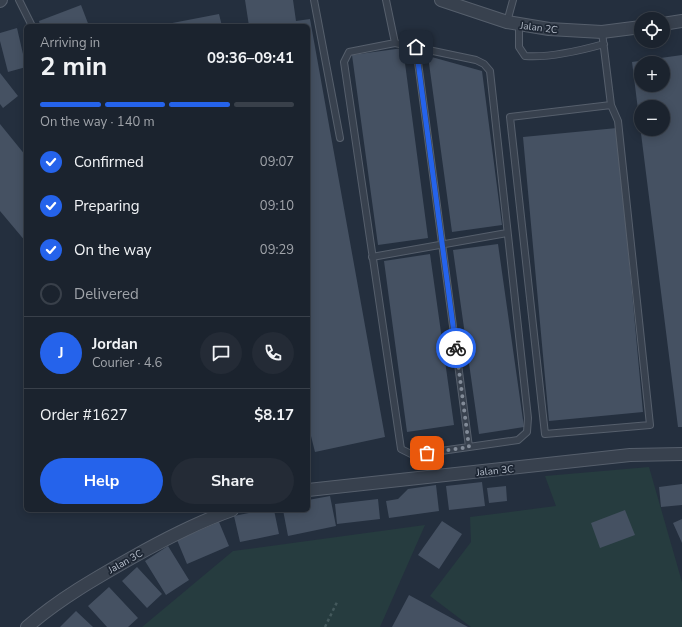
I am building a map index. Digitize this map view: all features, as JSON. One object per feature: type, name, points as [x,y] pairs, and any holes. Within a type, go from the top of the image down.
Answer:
[{"type":"street","name":"Jalan 2C","points":[[441,0],[507,22],[550,30],[602,32],[634,28]]},
{"type":"street","points":[[670,23],[682,21]]},
{"type":"street","name":"Jalan 3C","points":[[310,490],[630,455],[682,454]]},
{"type":"street","name":"Jalan 3C","points":[[27,627],[49,608],[102,574],[173,535],[227,512]]},
{"type":"lane","points":[[19,0],[31,24]]},
{"type":"lane","points":[[314,0],[340,138]]},
{"type":"lane","points":[[386,0],[396,42]]},
{"type":"lane","points":[[507,22],[513,0]]},
{"type":"lane","points":[[519,24],[519,47],[525,56],[584,50],[604,44]]},
{"type":"lane","points":[[602,32],[611,105],[618,121],[650,425],[545,434],[510,117],[611,105]]},
{"type":"lane","points":[[396,42],[476,60],[484,64],[490,71],[528,418],[527,432],[518,440],[413,455],[401,449],[344,62],[349,52],[396,42]]},
{"type":"lane","points":[[416,47],[469,447]]},
{"type":"lane","points":[[372,257],[507,233]]},
{"type":"path","points":[[325,627],[338,600]]},
{"type":"green space","points":[[649,467],[682,582],[682,627],[471,627],[430,596],[471,542],[470,517],[556,506],[545,476]]},
{"type":"green space","points":[[425,525],[380,627],[142,627],[233,551]]},
{"type":"building","points":[[245,0],[293,0],[296,21],[310,19],[385,437],[315,452],[310,432],[310,24],[249,24]]},
{"type":"building","points":[[81,5],[88,24],[40,24],[39,21]]},
{"type":"building","points":[[219,14],[222,24],[167,24]]},
{"type":"building","points":[[17,28],[24,58],[24,68],[8,72],[0,41],[0,33]]},
{"type":"building","points":[[403,48],[428,238],[378,245],[352,55]]},
{"type":"building","points":[[682,55],[682,427],[678,427],[641,136],[670,136],[670,100],[637,100],[636,92],[670,92],[670,57]]},
{"type":"building","points":[[428,56],[482,71],[502,225],[452,232]]},
{"type":"building","points":[[632,62],[634,62],[634,78]]},
{"type":"building","points":[[0,73],[18,96],[3,108],[0,104]]},
{"type":"building","points":[[0,124],[24,154],[24,240],[0,211]]},
{"type":"building","points":[[617,128],[643,412],[549,421],[523,137]]},
{"type":"building","points":[[498,244],[524,427],[479,434],[453,250]]},
{"type":"building","points":[[430,254],[454,425],[407,432],[384,261]]},
{"type":"building","points":[[482,482],[485,506],[449,510],[446,486]]},
{"type":"building","points":[[682,484],[682,505],[661,507],[659,487]]},
{"type":"building","points":[[436,485],[439,511],[389,518],[386,501],[398,499],[408,489]]},
{"type":"building","points":[[506,486],[507,501],[489,503],[487,488]]},
{"type":"building","points":[[330,496],[336,526],[288,536],[283,512],[310,512],[310,500]]},
{"type":"building","points":[[378,499],[380,519],[337,524],[335,504]]},
{"type":"building","points":[[625,510],[635,535],[600,548],[591,523]]},
{"type":"building","points":[[254,512],[274,512],[279,534],[240,542],[234,516]]},
{"type":"building","points":[[682,519],[682,543],[673,523]]},
{"type":"building","points":[[442,521],[462,534],[439,569],[418,555]]},
{"type":"building","points":[[219,522],[229,546],[187,564],[177,540]]},
{"type":"building","points":[[168,546],[189,580],[166,595],[145,561]]},
{"type":"building","points":[[137,567],[162,594],[147,608],[122,581]]},
{"type":"building","points":[[109,587],[138,618],[128,627],[107,627],[88,606]]},
{"type":"building","points":[[409,595],[468,627],[392,627]]},
{"type":"building","points":[[76,611],[93,627],[60,627]]},
{"type":"way so far","points":[[427,453],[469,447],[456,348]]},
{"type":"route","points":[[416,47],[456,348]]}]
